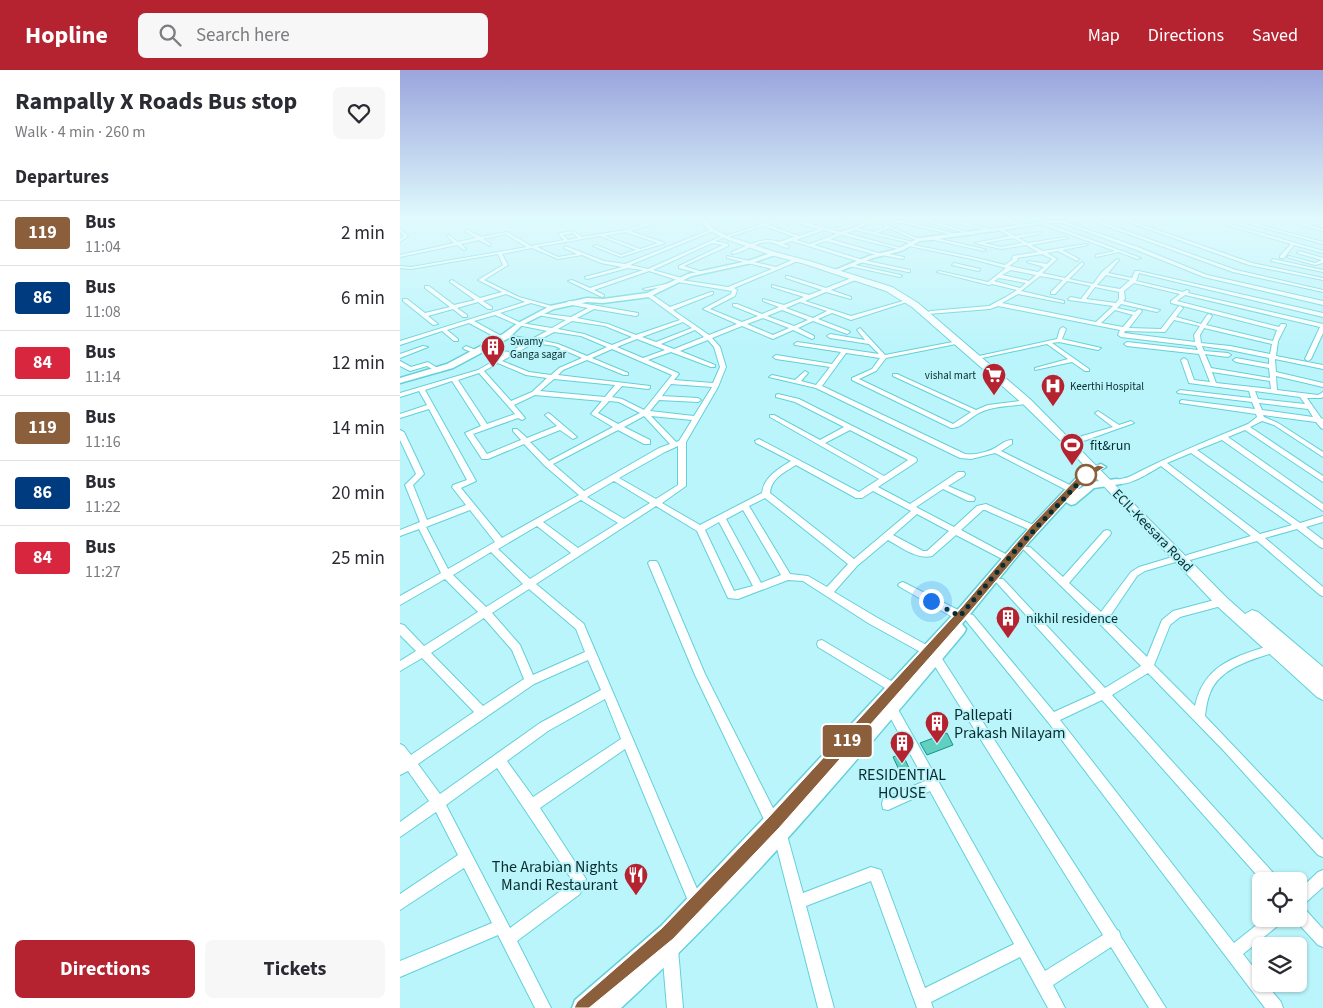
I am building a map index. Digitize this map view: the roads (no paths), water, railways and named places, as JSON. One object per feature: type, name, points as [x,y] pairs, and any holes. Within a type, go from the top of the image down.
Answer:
[{"type":"main road","points":[[799,261],[837,270]]},
{"type":"main road","points":[[805,261],[837,270]]},
{"type":"main road","name":"ECIL-Keesara Road","points":[[837,270],[889,289],[908,300],[982,356],[1002,372],[1075,441],[1098,468]]},
{"type":"main road","name":"ECIL-Keesara Road","points":[[837,270],[893,288],[907,295],[930,313],[956,342],[1027,402],[1098,468],[1185,558],[1222,602],[1323,692]]},
{"type":"main road","points":[[964,617],[1000,581],[1027,550],[1075,492],[1088,473],[1098,468]]},
{"type":"main road","points":[[604,1008],[670,948],[777,828],[891,708],[1008,559],[1035,528],[1075,492],[1091,485],[1113,483]]},
{"type":"main road","name":"ECIL-Keesara Road","points":[[1185,558],[1323,677]]},
{"type":"main road","points":[[583,1008],[668,933],[777,828],[894,688],[932,654]]},
{"type":"street","points":[[400,266],[411,268],[448,261]]},
{"type":"street","points":[[504,261],[506,265],[480,280],[529,302],[552,307]]},
{"type":"street","points":[[598,261],[649,270],[676,282],[735,290],[734,295],[706,309],[773,337],[832,311]]},
{"type":"street","points":[[587,278],[638,261]]},
{"type":"street","points":[[590,290],[670,261]]},
{"type":"street","points":[[693,261],[681,266],[700,273]]},
{"type":"street","points":[[744,261],[777,269]]},
{"type":"street","points":[[400,381],[439,371],[479,351],[503,337],[520,324],[552,307],[588,300],[616,300],[647,292],[700,273],[754,261]]},
{"type":"street","points":[[728,289],[794,261]]},
{"type":"street","points":[[837,270],[860,261]]},
{"type":"street","points":[[865,261],[908,271]]},
{"type":"street","points":[[888,266],[897,261]]},
{"type":"street","points":[[982,261],[1121,291]]},
{"type":"street","points":[[939,272],[988,284],[1014,261]]},
{"type":"street","points":[[930,313],[990,307],[998,304],[1019,291],[1053,261]]},
{"type":"street","points":[[1053,293],[1066,280],[1080,261]]},
{"type":"street","points":[[1082,301],[1116,261]]},
{"type":"street","points":[[1168,261],[1206,276],[1323,302]]},
{"type":"street","points":[[1209,261],[1235,271],[1305,289],[1323,291]]},
{"type":"street","points":[[1242,261],[1276,272],[1323,283]]},
{"type":"street","points":[[1276,261],[1323,271]]},
{"type":"street","points":[[1303,261],[1315,264],[1321,261]]},
{"type":"street","points":[[1029,262],[1048,266]]},
{"type":"street","points":[[1270,280],[1284,263]]},
{"type":"street","points":[[664,264],[671,265]]},
{"type":"street","points":[[954,264],[978,270],[964,278]]},
{"type":"street","points":[[1235,271],[1251,264]]},
{"type":"street","points":[[851,265],[900,276]]},
{"type":"street","points":[[1244,267],[1323,279]]},
{"type":"street","points":[[888,273],[896,268]]},
{"type":"street","points":[[1229,268],[1206,276],[1173,302],[1280,329]]},
{"type":"street","points":[[1097,324],[1117,305],[1121,291],[1133,281],[1137,272],[1323,315]]},
{"type":"street","points":[[1104,273],[1323,327],[1308,359]]},
{"type":"street","points":[[998,276],[1028,282]]},
{"type":"street","points":[[788,277],[849,298]]},
{"type":"street","points":[[643,360],[708,338],[856,278]]},
{"type":"street","points":[[452,281],[490,308]]},
{"type":"street","points":[[570,281],[602,296]]},
{"type":"street","points":[[1305,289],[1311,281]]},
{"type":"street","points":[[990,282],[1062,302]]},
{"type":"street","points":[[774,286],[809,297]]},
{"type":"street","points":[[427,287],[465,316]]},
{"type":"street","points":[[1153,292],[1158,287]]},
{"type":"street","points":[[425,315],[505,292]]},
{"type":"street","points":[[400,602],[678,443],[716,385],[722,367],[716,347],[708,338],[647,292]]},
{"type":"street","points":[[670,308],[711,293]]},
{"type":"street","points":[[1274,391],[1271,353],[1280,329],[1300,297]]},
{"type":"street","points":[[1071,299],[1157,310]]},
{"type":"street","points":[[405,300],[435,324]]},
{"type":"street","points":[[765,300],[847,332]]},
{"type":"street","points":[[801,301],[851,318],[908,300]]},
{"type":"street","points":[[400,343],[529,302]]},
{"type":"street","points":[[688,302],[714,305]]},
{"type":"street","points":[[569,303],[636,314]]},
{"type":"street","points":[[998,304],[1124,329],[1163,332],[1180,308]]},
{"type":"street","points":[[735,305],[812,337]]},
{"type":"street","points":[[1117,305],[1137,312],[1124,329],[1122,335],[1198,343],[1323,362]]},
{"type":"street","points":[[400,395],[480,370],[593,307]]},
{"type":"street","points":[[496,313],[520,324],[582,335],[676,374],[645,413],[620,428],[548,464]]},
{"type":"street","points":[[540,314],[606,325],[713,366]]},
{"type":"street","points":[[1209,316],[1197,335],[1201,352],[1214,384]]},
{"type":"street","points":[[1172,318],[1274,343]]},
{"type":"street","points":[[510,404],[534,393],[560,369],[636,337],[684,320]]},
{"type":"street","points":[[470,321],[503,337],[556,346],[626,374]]},
{"type":"street","points":[[1230,348],[1242,327]]},
{"type":"street","points":[[656,344],[696,328]]},
{"type":"street","points":[[443,329],[456,340]]},
{"type":"street","points":[[1060,340],[1064,329]]},
{"type":"street","points":[[860,330],[884,357]]},
{"type":"street","points":[[1154,331],[1158,356]]},
{"type":"street","points":[[830,336],[870,342]]},
{"type":"street","points":[[414,338],[431,351]]},
{"type":"street","points":[[982,356],[1060,340],[1098,348]]},
{"type":"street","points":[[797,344],[884,357],[956,342]]},
{"type":"street","points":[[1047,342],[1087,370]]},
{"type":"street","points":[[474,343],[466,348],[522,356]]},
{"type":"street","points":[[1127,344],[1228,355]]},
{"type":"street","points":[[400,356],[425,347]]},
{"type":"street","points":[[544,357],[565,350]]},
{"type":"street","points":[[818,386],[845,351]]},
{"type":"street","points":[[1271,353],[1323,367]]},
{"type":"street","points":[[776,357],[833,366]]},
{"type":"street","points":[[884,357],[874,370],[854,379],[953,427],[976,412],[988,408],[1027,402]]},
{"type":"street","points":[[1037,369],[1073,360]]},
{"type":"street","points":[[1184,360],[1191,382],[1190,393]]},
{"type":"street","points":[[1191,382],[1319,397],[1323,392],[1236,360]]},
{"type":"street","points":[[497,361],[528,374],[648,387]]},
{"type":"street","points":[[400,363],[410,369],[428,364],[439,371]]},
{"type":"street","points":[[480,370],[521,417],[469,433],[485,457],[561,427]]},
{"type":"street","points":[[1209,370],[1273,375],[1323,385]]},
{"type":"street","points":[[797,382],[805,373]]},
{"type":"street","points":[[895,375],[976,412]]},
{"type":"street","points":[[772,377],[818,386],[963,456],[971,457],[996,451],[1009,442]]},
{"type":"street","points":[[454,379],[485,427]]},
{"type":"street","points":[[670,382],[716,385]]},
{"type":"street","points":[[620,384],[605,399],[594,414],[647,442]]},
{"type":"street","points":[[1251,388],[1261,416],[1323,455]]},
{"type":"street","points":[[421,389],[472,481],[456,487],[501,543]]},
{"type":"street","points":[[1180,392],[1310,407]]},
{"type":"street","points":[[400,667],[682,486],[678,443],[645,413],[620,400],[534,393]]},
{"type":"street","points":[[1302,395],[1323,427]]},
{"type":"street","points":[[759,441],[859,496],[913,460],[797,400],[778,396]]},
{"type":"street","points":[[657,398],[698,400]]},
{"type":"street","points":[[1182,402],[1261,416],[1320,420]]},
{"type":"street","points":[[400,416],[430,406]]},
{"type":"street","points":[[645,413],[696,418]]},
{"type":"street","points":[[1098,413],[1118,427]]},
{"type":"street","points":[[548,415],[573,437]]},
{"type":"street","points":[[772,416],[884,479]]},
{"type":"street","points":[[1113,483],[1128,481],[1162,463],[1245,427],[1261,416]]},
{"type":"street","points":[[1075,441],[1131,423]]},
{"type":"street","points":[[820,443],[850,427]]},
{"type":"street","points":[[1245,427],[1323,480]]},
{"type":"street","points":[[515,430],[583,496],[624,523]]},
{"type":"street","points":[[400,432],[420,474],[409,485],[423,524],[446,574],[485,612],[516,648],[530,681]]},
{"type":"street","points":[[1222,436],[1323,508]]},
{"type":"street","points":[[1192,450],[1323,545]]},
{"type":"street","points":[[996,451],[1075,492]]},
{"type":"street","points":[[766,494],[768,481],[795,462]]},
{"type":"street","points":[[1162,463],[1258,537],[1323,592]]},
{"type":"street","points":[[828,591],[913,508],[961,474]]},
{"type":"street","points":[[614,478],[700,529],[728,592],[738,596],[787,577],[805,578],[872,620],[932,654],[1114,936],[1158,1008]]},
{"type":"street","points":[[942,486],[971,499]]},
{"type":"street","points":[[872,487],[1008,559]]},
{"type":"street","points":[[700,529],[766,494]]},
{"type":"street","points":[[766,494],[854,564]]},
{"type":"street","points":[[400,533],[472,506]]},
{"type":"street","points":[[745,506],[787,577]]},
{"type":"street","points":[[886,536],[926,555],[957,531],[980,508],[986,508],[1035,528]]},
{"type":"street","points":[[721,518],[760,588]]},
{"type":"street","points":[[1102,619],[1134,574],[1142,568],[1185,558],[1323,519]]},
{"type":"street","points":[[537,522],[578,553]]},
{"type":"street","points":[[1064,583],[1107,533]]},
{"type":"street","points":[[492,548],[529,584],[580,627],[697,903]]},
{"type":"street","points":[[1027,550],[1102,619],[1199,717],[1323,850]]},
{"type":"street","points":[[653,563],[700,675],[777,828],[826,1008]]},
{"type":"street","points":[[1000,581],[1263,872]]},
{"type":"street","points":[[903,585],[964,617],[1052,718],[1234,953],[1274,1008]]},
{"type":"street","points":[[1052,718],[1104,694],[1148,667],[1166,623],[1177,614],[1222,602]]},
{"type":"street","points":[[400,628],[482,714]]},
{"type":"street","points":[[822,644],[894,688]]},
{"type":"street","points":[[1199,717],[1207,687],[1222,671],[1236,661],[1274,648]]},
{"type":"street","points":[[405,765],[530,681],[591,654]]},
{"type":"street","points":[[400,830],[439,804],[544,727],[607,692]]},
{"type":"street","points":[[891,708],[1056,1008]]},
{"type":"street","points":[[531,806],[628,742]]},
{"type":"street","points":[[400,750],[405,765],[439,804],[542,1008]]},
{"type":"street","points":[[400,969],[505,932],[575,889],[579,884],[579,879],[500,760]]},
{"type":"street","points":[[888,804],[933,783]]},
{"type":"street","points":[[400,903],[466,858]]},
{"type":"street","points":[[798,902],[871,874],[876,874],[924,1003],[1022,948]]},
{"type":"street","points":[[1307,892],[1323,877]]},
{"type":"street","points":[[1307,922],[1323,940]]},
{"type":"street","points":[[1234,953],[1265,927]]},
{"type":"street","points":[[1043,982],[1114,936]]},
{"type":"street","points":[[670,948],[675,1008]]},
{"type":"place","name":"Swamy Ganga sagar","points":[[493,368]]},
{"type":"place","name":"vishal mart","points":[[994,396]]},
{"type":"place","name":"Keerthi Hospital","points":[[1053,407]]},
{"type":"place","name":"fit&run","points":[[1072,466]]},
{"type":"place","name":"nikhil residence","points":[[1008,639]]},
{"type":"place","name":"Pallepati Prakash Nilayam","points":[[937,744]]},
{"type":"place","name":"RESIDENTIAL HOUSE","points":[[902,764]]},
{"type":"place","name":"The Arabian Nights Mandi Restaurant","points":[[636,896]]}]
